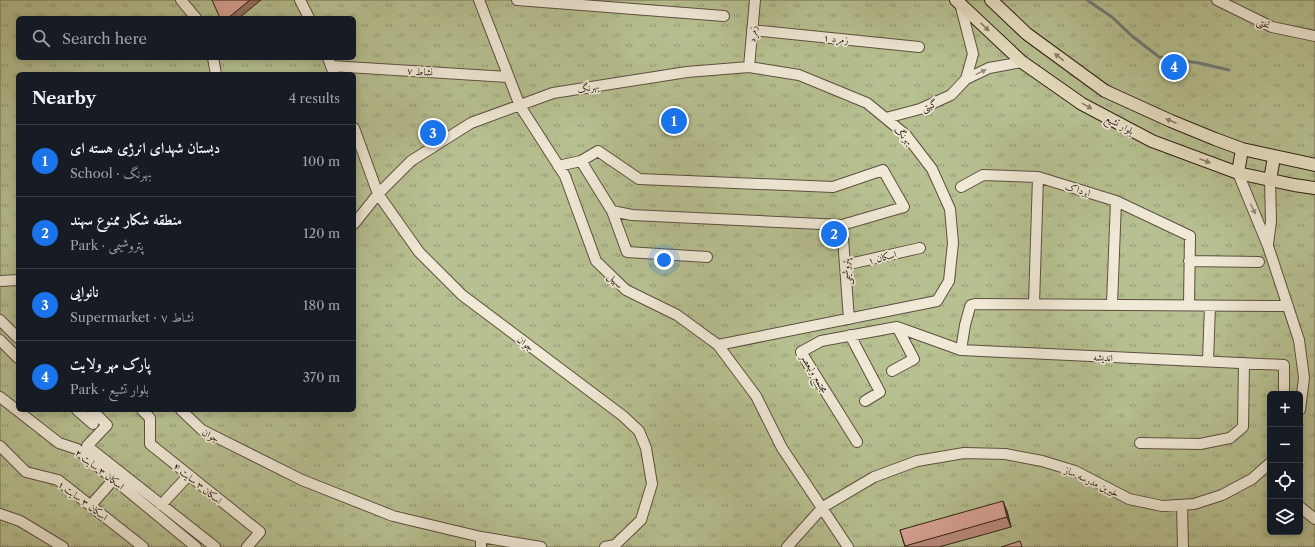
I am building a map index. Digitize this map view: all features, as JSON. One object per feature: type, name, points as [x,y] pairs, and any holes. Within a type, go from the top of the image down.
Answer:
[{"type":"main road","points":[[991,0],[1027,34],[1105,91],[1178,124],[1242,149],[1315,165]]},
{"type":"main road","name":"بلوار تشیع","points":[[958,2],[1022,62],[1082,104],[1152,141],[1238,174],[1315,188]]},
{"type":"main road","points":[[1238,174],[1242,149]]},
{"type":"main road","points":[[1270,180],[1274,157]]},
{"type":"street","points":[[181,0],[194,16]]},
{"type":"street","points":[[300,0],[308,16]]},
{"type":"street","name":"سهیل","points":[[479,0],[520,106],[565,176],[596,260],[626,290],[676,315],[718,345],[756,396],[782,448],[823,507],[848,547]]},
{"type":"street","points":[[517,0],[724,16]]},
{"type":"street","name":"زمرد","points":[[749,67],[755,0]]},
{"type":"street","name":"تختی","points":[[1216,0],[1272,27],[1315,36]]},
{"type":"street","name":"گیتی","points":[[958,2],[973,54],[966,79]]},
{"type":"street","name":"زمرد ۱","points":[[752,30],[919,47]]},
{"type":"street","points":[[213,60],[216,72]]},
{"type":"street","name":"گیتی","points":[[886,118],[920,109],[951,95],[966,79],[989,68],[1022,62]]},
{"type":"street","name":"نشاط ۷","points":[[331,66],[508,77]]},
{"type":"street","name":"بهرنگ","points":[[356,222],[378,194],[411,161],[471,123],[553,93],[687,72],[749,67],[798,75],[867,103],[906,135],[932,169],[950,209],[953,243],[949,281],[938,301],[718,345]]},
{"type":"street","name":"جوان","points":[[356,134],[378,194],[419,252],[462,295],[623,416],[639,431],[646,448],[652,484],[641,520],[615,545],[605,547]]},
{"type":"street","points":[[558,166],[582,161],[598,151],[639,179],[833,187],[883,170],[904,207],[842,225],[640,215],[612,211]]},
{"type":"street","points":[[582,161],[612,211],[627,252],[707,257]]},
{"type":"street","points":[[1238,174],[1268,246],[1299,340],[1304,378],[1302,391]]},
{"type":"street","name":"ایرداک","points":[[961,188],[983,175],[1038,177],[1116,201],[1190,236],[1189,261]]},
{"type":"street","points":[[1034,304],[1038,177]]},
{"type":"street","points":[[1268,246],[1271,221],[1270,180]]},
{"type":"street","points":[[1112,304],[1116,201]]},
{"type":"street","name":"پتروشیمی","points":[[842,225],[849,319]]},
{"type":"street","name":"اسکان ۱","points":[[845,265],[920,248]]},
{"type":"street","points":[[1189,305],[1189,261],[1259,262]]},
{"type":"street","points":[[0,281],[16,280]]},
{"type":"street","points":[[961,350],[965,325],[970,307],[972,305],[1112,304],[1288,306]]},
{"type":"street","points":[[1208,361],[1210,306]]},
{"type":"street","points":[[0,320],[16,336]]},
{"type":"street","points":[[892,371],[914,359],[898,327]]},
{"type":"street","name":"اندیشه","points":[[898,327],[961,350],[1284,365],[1284,390]]},
{"type":"street","name":"مجتمع ولیعصر","points":[[857,442],[801,352],[821,341],[898,327]]},
{"type":"street","points":[[850,336],[880,392],[865,401]]},
{"type":"street","points":[[0,340],[16,356]]},
{"type":"street","points":[[1140,443],[1200,444],[1230,438],[1243,427],[1244,363]]},
{"type":"street","name":"اسکان ۳ سایت ۲","points":[[0,397],[16,409]]},
{"type":"street","name":"اسکان ۳ سایت ۲","points":[[19,412],[59,443],[77,449],[196,547]]},
{"type":"street","points":[[79,412],[93,424]]},
{"type":"street","points":[[94,412],[107,425],[87,446],[215,547]]},
{"type":"street","name":"اسکان ۳ سایت ۴","points":[[144,412],[150,418],[150,444],[260,532],[247,547]]},
{"type":"street","name":"جوان","points":[[183,412],[202,430],[302,480],[393,516],[481,542],[541,547]]},
{"type":"street","name":"اسکان ۳ سایت ۱","points":[[0,446],[26,472],[58,480],[143,547]]},
{"type":"street","name":"خیرین مدرسه ساز","points":[[787,547],[823,507],[874,477],[917,461],[964,453],[1005,454],[1042,461],[1075,471],[1129,499],[1162,506],[1194,504],[1222,495],[1252,480],[1267,466]]},
{"type":"street","points":[[162,504],[189,475]]},
{"type":"street","points":[[91,505],[114,479]]},
{"type":"street","points":[[1182,505],[1183,547]]},
{"type":"street","points":[[1303,509],[1315,519]]},
{"type":"street","points":[[0,514],[20,521],[63,547]]},
{"type":"green space","points":[[0,0],[1315,0],[1315,547],[0,547]]},
{"type":"building","points":[[212,0],[250,0],[230,16],[219,16]]},
{"type":"building","points":[[1003,501],[1007,517],[905,546],[900,530]]},
{"type":"building","points":[[1020,541],[1022,547],[1001,547]]},
{"type":"waterway","points":[[1087,0],[1112,17],[1132,36],[1159,57],[1199,63],[1229,70]]},
{"type":"place","name":"پارک مهر ولایت","points":[[1174,67]]},
{"type":"place","name":"دبستان شهدای انرژی هسته ای","points":[[674,121]]},
{"type":"place","name":"نانوایی","points":[[433,133]]},
{"type":"place","name":"منطقه شکار ممنوع سهند","points":[[834,234]]}]
